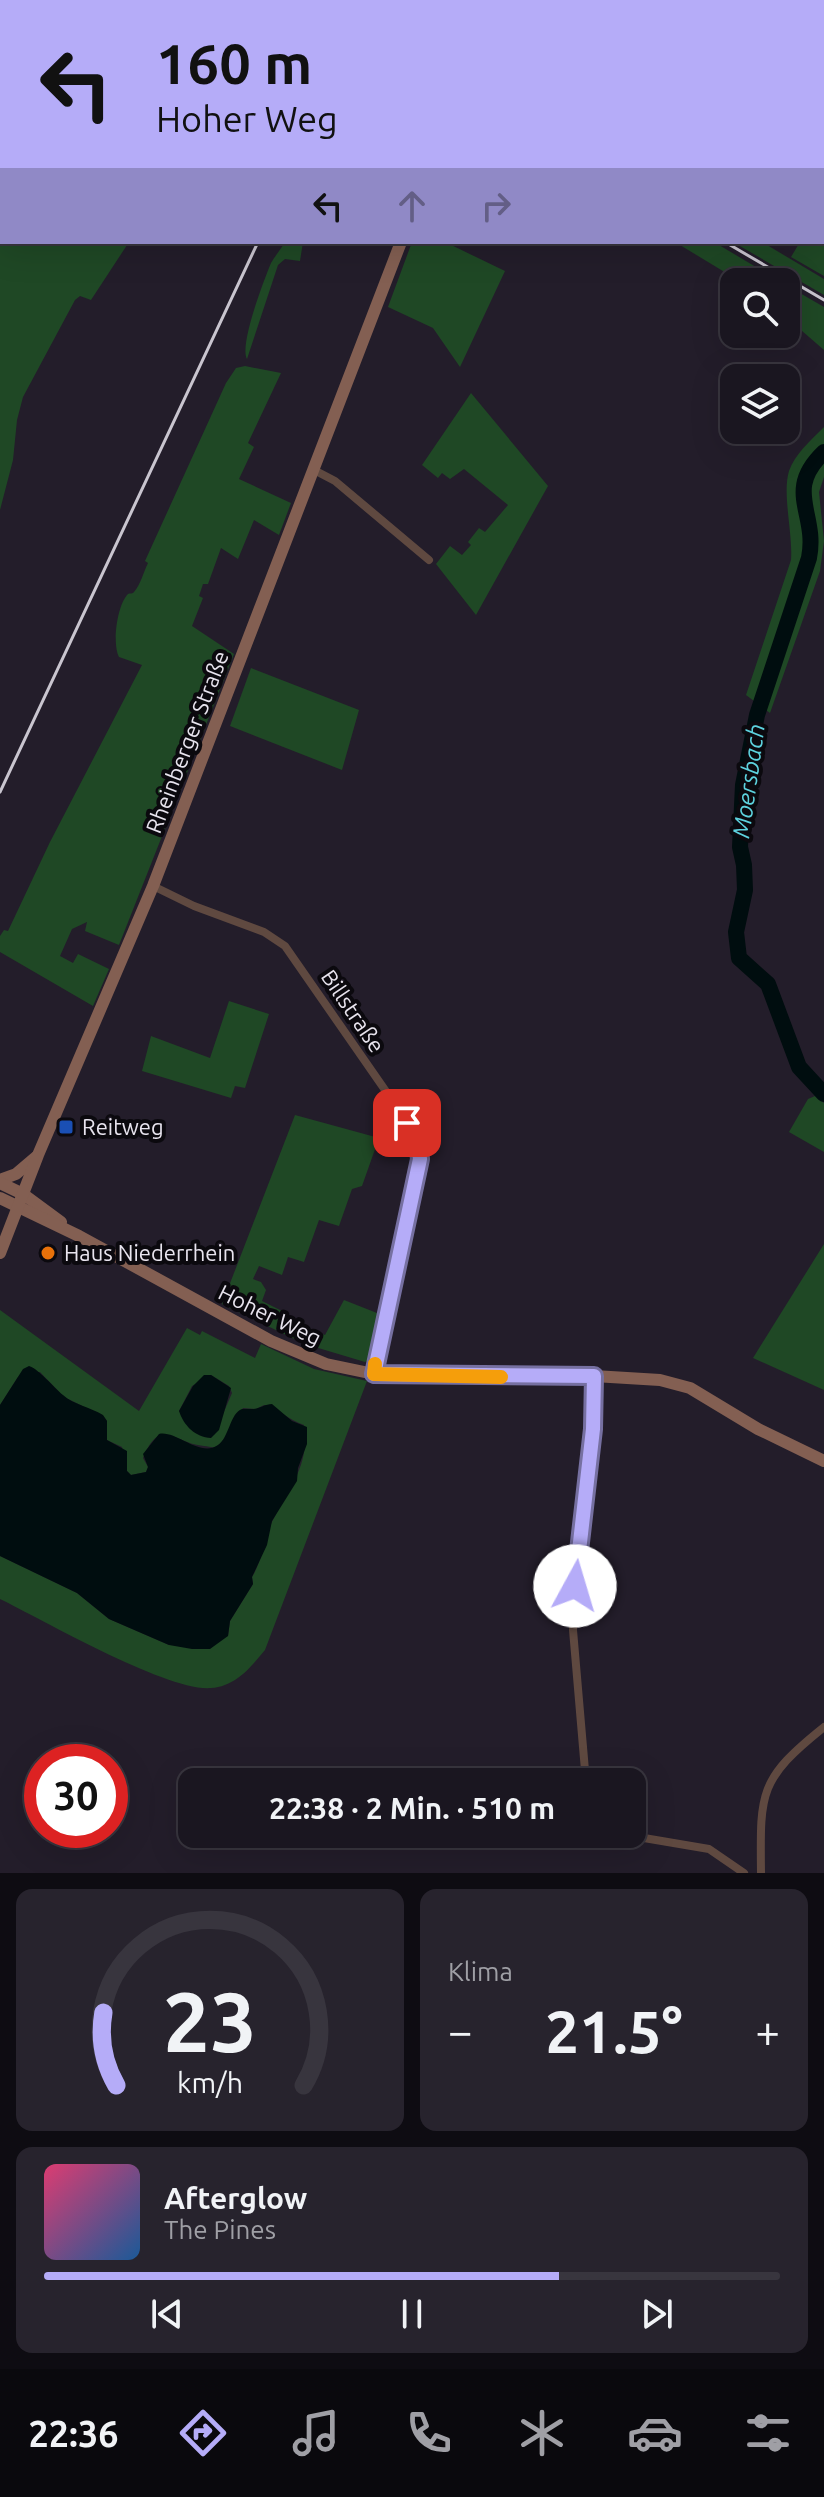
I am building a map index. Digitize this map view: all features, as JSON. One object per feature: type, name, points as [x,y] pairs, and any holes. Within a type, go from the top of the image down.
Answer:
[{"type":"main road","name":"Rheinberger Straße","points":[[0,1253],[38,1155],[153,886],[400,244]]},
{"type":"main road","points":[[0,1182],[16,1174],[38,1155]]},
{"type":"main road","points":[[0,1182],[23,1194]]},
{"type":"main road","name":"Hoher Weg","points":[[23,1194],[79,1236]]},
{"type":"main road","points":[[0,1198],[19,1208]]},
{"type":"main road","name":"Hoher Weg","points":[[19,1208],[79,1236],[292,1351],[326,1364],[374,1374],[594,1376],[660,1380],[690,1388],[758,1429],[824,1461]]},
{"type":"street","points":[[314,470],[335,481],[429,560]]},
{"type":"street","name":"Billstraße","points":[[153,886],[194,906],[264,932],[285,946],[417,1136],[420,1159],[374,1374]]},
{"type":"street","points":[[585,1768],[573,1630],[593,1429],[594,1376]]},
{"type":"street","points":[[761,1873],[761,1819],[769,1782],[792,1754],[824,1727]]},
{"type":"street","points":[[646,1838],[709,1849],[744,1873]]},
{"type":"green space","points":[[0,244],[128,244],[91,300],[80,296],[75,300],[23,397],[13,460],[0,510]]},
{"type":"green space","points":[[284,244],[303,244],[300,261],[285,259],[278,265],[247,359],[245,352],[249,327],[271,263]]},
{"type":"green space","points":[[411,244],[449,244],[505,271],[460,367],[433,328],[388,307]]},
{"type":"green space","points":[[678,244],[717,244],[758,268],[720,269]]},
{"type":"green space","points":[[736,244],[765,244],[824,279],[824,295],[800,281],[800,268],[778,268]]},
{"type":"green space","points":[[799,244],[824,244],[824,276],[791,257]]},
{"type":"green space","points":[[800,293],[824,307],[824,350],[800,329]]},
{"type":"green space","points":[[245,366],[281,373],[248,443],[254,447],[239,479],[291,503],[279,535],[254,520],[238,559],[221,548],[208,584],[203,584],[199,596],[203,598],[192,626],[234,654],[119,945],[85,931],[87,922],[72,929],[60,956],[73,963],[78,954],[109,969],[93,1006],[0,952],[0,936],[4,930],[8,931],[50,842],[142,665],[119,657],[116,634],[118,615],[124,599],[134,593],[140,582],[148,563],[145,561],[226,383],[236,368]]},
{"type":"green space","points":[[471,393],[548,486],[476,615],[436,564],[450,546],[462,555],[479,528],[485,532],[508,505],[464,469],[450,479],[442,473],[438,478],[422,465]]},
{"type":"green space","points":[[824,427],[824,477],[819,492],[824,541],[820,571],[770,713],[746,695],[791,560],[787,491],[789,471],[799,453]]},
{"type":"green space","points":[[251,668],[359,710],[342,770],[230,726]]},
{"type":"green space","points":[[229,1001],[269,1014],[245,1088],[235,1086],[231,1098],[142,1071],[151,1036],[210,1058]]},
{"type":"green space","points":[[815,1096],[824,1103],[824,1152],[789,1132],[808,1099]]},
{"type":"green space","points":[[295,1115],[379,1138],[362,1186],[352,1189],[339,1226],[319,1220],[304,1262],[288,1257],[282,1275],[259,1266],[253,1279],[261,1282],[266,1290],[262,1301],[282,1311],[280,1316],[325,1335],[344,1300],[382,1315],[369,1360],[365,1362],[305,1344],[222,1304]]},
{"type":"green space","points":[[824,1244],[824,1390],[753,1358]]},
{"type":"green space","points":[[0,1310],[139,1411],[187,1328],[200,1335],[202,1331],[255,1358],[261,1344],[314,1369],[367,1381],[265,1650],[235,1680],[211,1688],[166,1679],[137,1667],[0,1599],[0,1556],[77,1593],[109,1619],[169,1645],[228,1636],[230,1621],[253,1584],[252,1577],[271,1524],[302,1463],[304,1425],[264,1405],[256,1409],[243,1408],[217,1446],[194,1444],[162,1435],[150,1445],[143,1458],[148,1467],[146,1472],[131,1475],[127,1471],[122,1447],[107,1440],[107,1421],[103,1416],[64,1397],[40,1372],[18,1377],[0,1405]],"holes":[[[211,1375],[229,1386],[232,1393],[214,1435],[179,1411],[192,1386]]]},
{"type":"shaded area","points":[[29,1366],[67,1398],[103,1415],[107,1421],[107,1440],[127,1451],[127,1471],[131,1475],[146,1472],[148,1467],[143,1454],[159,1434],[211,1448],[222,1442],[235,1415],[242,1409],[272,1404],[292,1421],[307,1427],[307,1444],[298,1468],[297,1481],[272,1521],[267,1545],[252,1577],[253,1584],[230,1621],[228,1636],[210,1649],[169,1645],[109,1619],[77,1593],[0,1556],[0,1405],[23,1369]]},
{"type":"shaded area","points":[[204,1375],[211,1375],[231,1388],[219,1430],[211,1438],[191,1430],[179,1411],[193,1386]]},
{"type":"waterway","name":"Moersbach","points":[[824,452],[806,479],[804,503],[811,542],[809,558],[757,715],[743,785],[740,847],[745,890],[736,932],[739,958],[768,984],[799,1067],[824,1094]]},
{"type":"railway","points":[[0,792],[257,244]]},
{"type":"railway","points":[[728,244],[824,300]]},
{"type":"slow traffic","points":[[375,1364],[374,1374],[501,1377]]},
{"type":"place","name":"Reitweg","points":[[66,1127]]},
{"type":"place","name":"Haus Niederrhein","points":[[48,1253]]},
{"type":"route","points":[[407,1123],[417,1136],[420,1159],[374,1374],[432,1377],[594,1376],[593,1429],[575,1586]]}]
